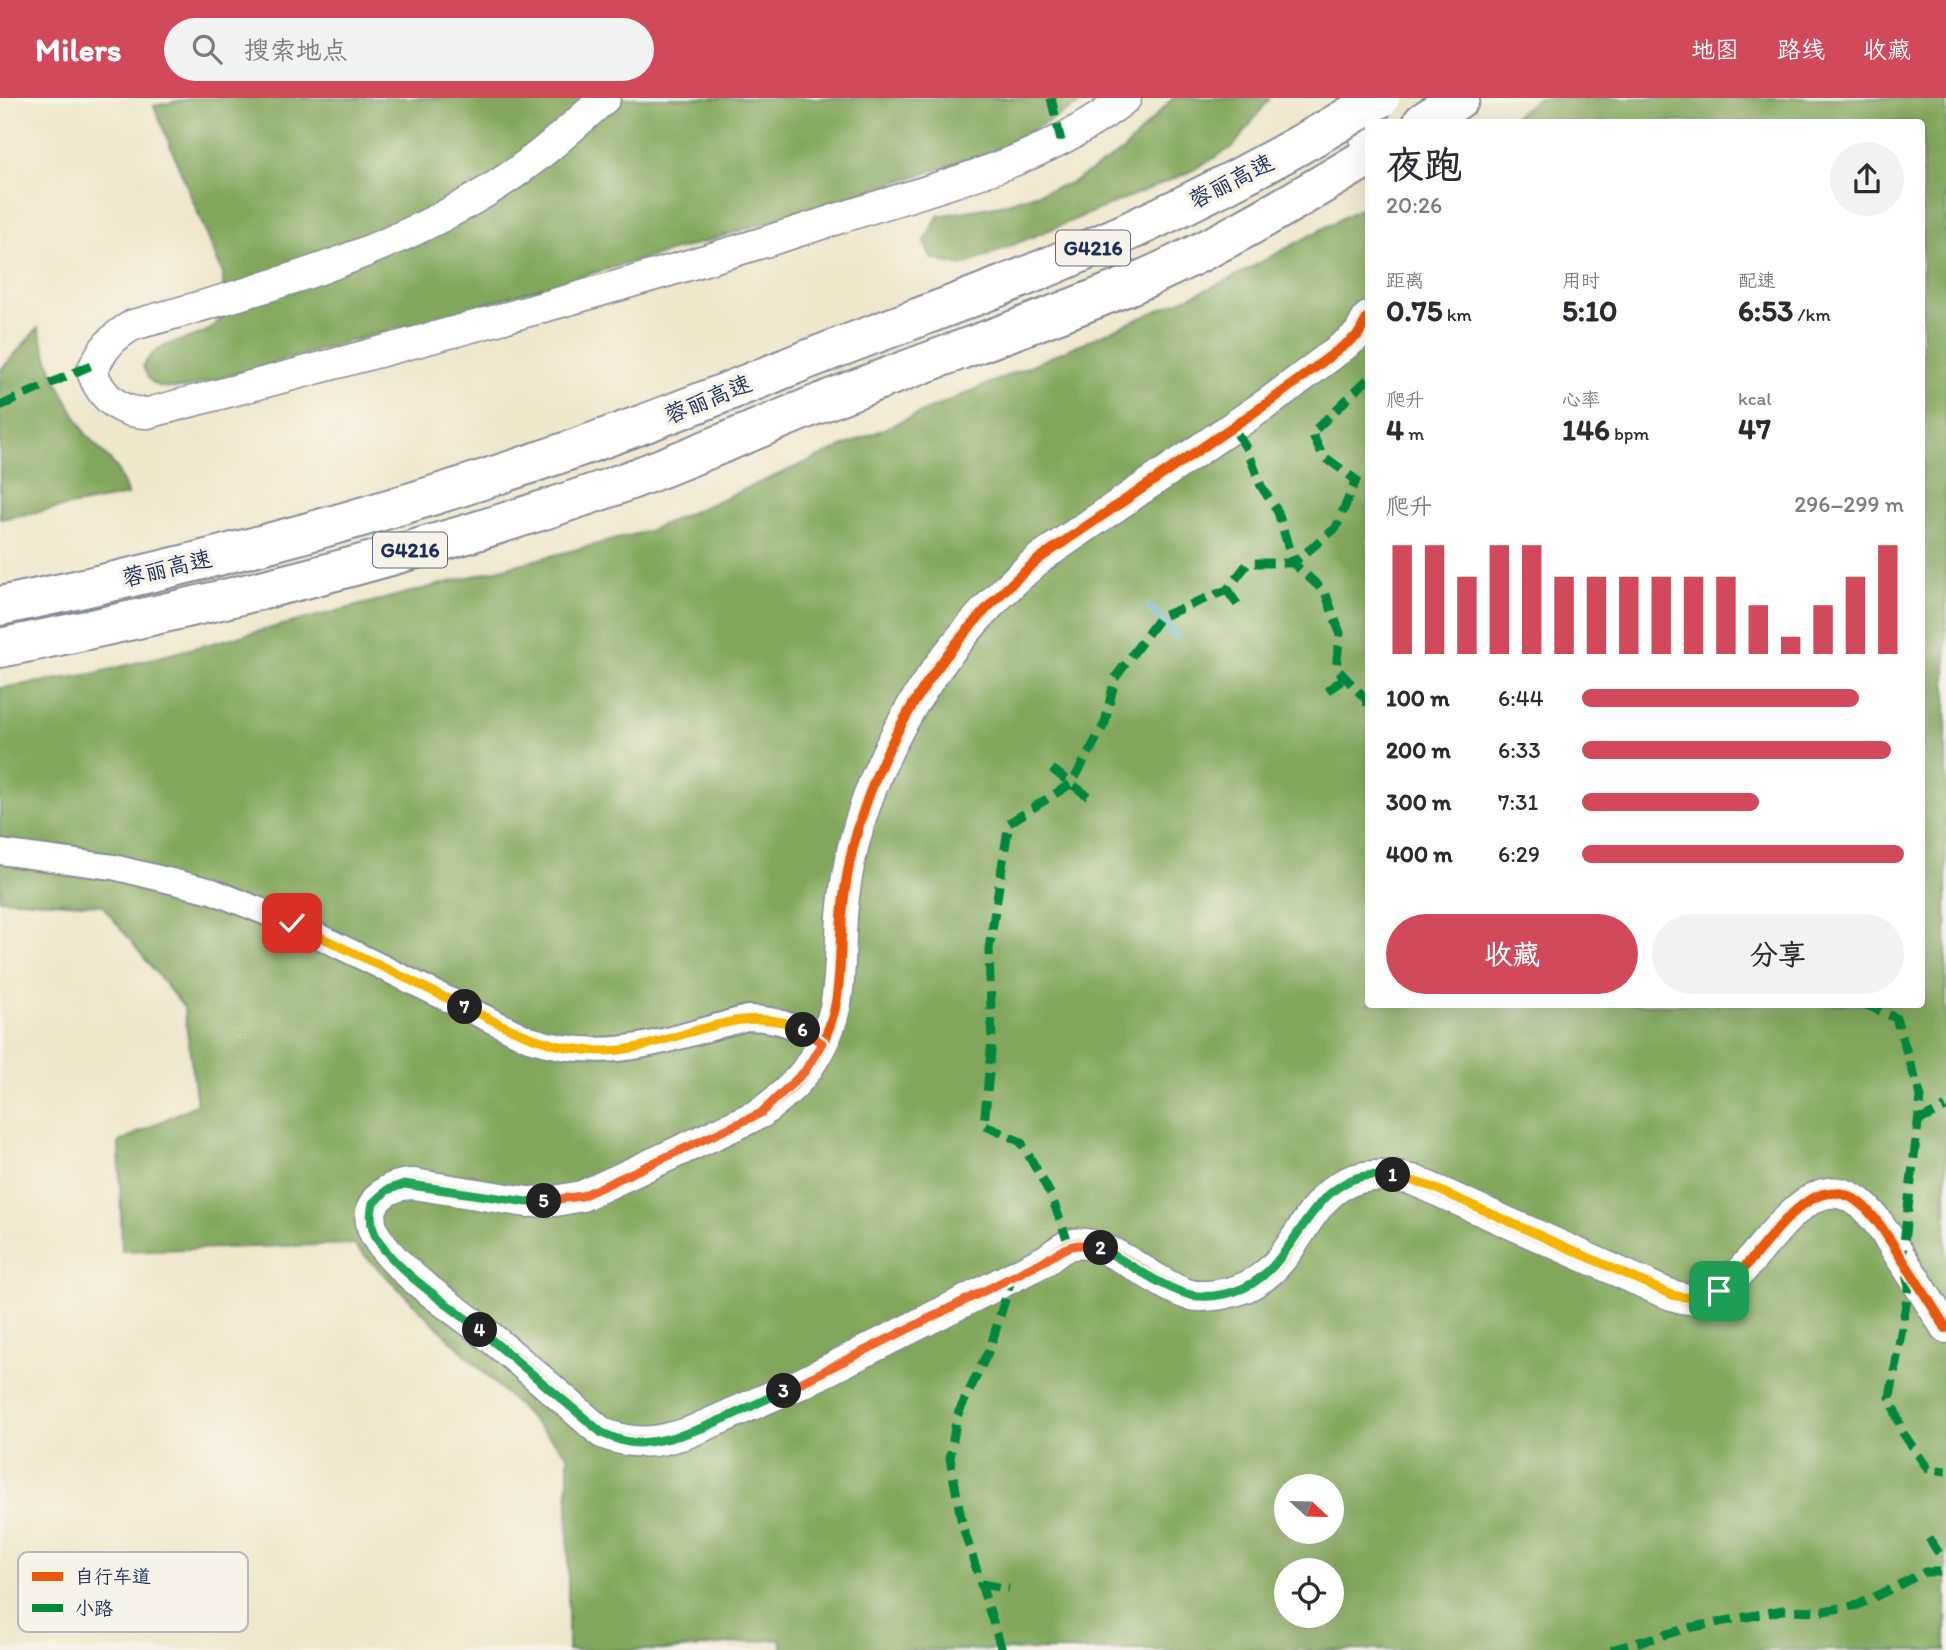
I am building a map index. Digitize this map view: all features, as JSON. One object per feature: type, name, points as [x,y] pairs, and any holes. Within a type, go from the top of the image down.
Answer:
[{"type":"highway","name":"蓉丽高速","points":[[0,606],[244,550],[450,491],[698,405],[1067,259],[1252,172],[1380,98]]},
{"type":"highway","points":[[1428,119],[1460,98]]},
{"type":"highway","name":"蓉丽高速","points":[[0,648],[261,590],[500,524],[705,453],[806,409],[1131,284],[1261,222],[1365,156]]},
{"type":"street","points":[[605,98],[522,169],[458,208],[392,239],[289,279],[133,325],[120,332],[101,351],[92,372],[96,384],[113,403],[136,413],[148,413],[400,347],[727,254],[1026,158],[1089,125],[1126,98]]},
{"type":"street","points":[[1354,98],[1365,142]]},
{"type":"street","points":[[1365,322],[1358,335],[1272,400],[1040,558],[992,601],[958,639],[901,725],[865,807],[847,878],[842,915],[840,984],[833,1017],[822,1043],[805,1071],[761,1113],[582,1196],[527,1202],[404,1184],[387,1190],[373,1203],[372,1221],[377,1239],[401,1267],[602,1433],[637,1443],[682,1435],[802,1383],[1046,1260],[1069,1245],[1086,1244],[1101,1248],[1177,1291],[1192,1295],[1218,1296],[1241,1289],[1258,1280],[1275,1265],[1322,1201],[1339,1186],[1365,1175],[1394,1175],[1413,1180],[1639,1281],[1688,1299],[1703,1298],[1719,1291],[1740,1273],[1797,1209],[1815,1196],[1830,1193],[1842,1195],[1861,1204],[1878,1223],[1946,1328]]},
{"type":"street","points":[[0,852],[113,867],[212,891],[292,923],[547,1045],[585,1051],[631,1049],[747,1018],[780,1021],[796,1026],[822,1043]]},
{"type":"green space","points":[[192,98],[1090,98],[993,152],[704,242],[185,388],[170,388],[158,386],[149,380],[143,366],[149,357],[163,346],[207,331],[223,316],[223,274],[154,106]]},
{"type":"green space","points":[[1173,98],[1270,98],[1233,147],[1187,173],[962,266],[932,259],[924,242],[938,216],[1001,205],[1071,183],[1123,151]]},
{"type":"green space","points":[[1538,98],[1946,98],[1946,1650],[783,1650],[780,1639],[670,1650],[568,1650],[568,1455],[353,1244],[122,1251],[119,1142],[197,1104],[184,1008],[102,905],[0,899],[0,688],[92,674],[648,531],[1228,280],[1365,206],[1365,1008],[1925,1008],[1925,119],[1511,119]]},
{"type":"green space","points":[[38,328],[53,374],[85,433],[117,468],[128,495],[0,519],[0,371]]},
{"type":"waterway","points":[[1150,607],[1176,636]]},
{"type":"marked path","points":[[1051,98],[1061,141]]},
{"type":"marked path","points":[[0,406],[96,363]]},
{"type":"marked path","points":[[1365,382],[1312,433],[1322,455],[1356,480],[1336,528],[1293,563],[1325,592],[1340,633],[1336,668],[1365,698]]},
{"type":"marked path","points":[[1069,1245],[1051,1195],[1021,1142],[984,1125],[992,1041],[989,949],[1009,823],[1072,783],[1105,723],[1115,678],[1160,617],[1227,590],[1248,563],[1293,563],[1278,512],[1261,486],[1248,451],[1233,427]]},
{"type":"marked path","points":[[1227,590],[1240,608]]},
{"type":"marked path","points":[[1327,691],[1346,677]]},
{"type":"marked path","points":[[1052,769],[1089,797]]},
{"type":"marked path","points":[[1873,1008],[1896,1018],[1921,1097],[1902,1259],[1909,1287],[1890,1397],[1903,1433],[1928,1469],[1946,1471]]},
{"type":"marked path","points":[[1918,1121],[1946,1107]]},
{"type":"marked path","points":[[1002,1650],[962,1524],[950,1458],[957,1416],[990,1348],[1012,1277]]},
{"type":"marked path","points":[[1929,1538],[1942,1558]]},
{"type":"marked path","points":[[1611,1650],[1688,1628],[1783,1610],[1823,1611],[1858,1605],[1925,1572],[1946,1572]]},
{"type":"marked path","points":[[981,1584],[1009,1589]]},
{"type":"cycle path","points":[[1365,322],[1358,335],[1272,400],[1040,558],[1008,587],[950,651],[902,723],[867,801],[846,880],[834,1013],[828,1031],[807,1069],[786,1092],[761,1113],[582,1196],[527,1202],[414,1184],[402,1185],[383,1194],[372,1209],[373,1230],[379,1241],[414,1278],[499,1344],[602,1433],[625,1440],[646,1442],[690,1432],[802,1383],[1046,1260],[1069,1245],[1098,1247],[1190,1295],[1214,1296],[1238,1290],[1263,1277],[1282,1258],[1328,1196],[1348,1182],[1376,1176],[1413,1180],[1662,1291],[1688,1299],[1705,1298],[1724,1288],[1799,1208],[1819,1195],[1840,1193],[1862,1205],[1878,1223],[1946,1328]]},
{"type":"route","points":[[292,923],[547,1045],[585,1051],[631,1049],[747,1018],[764,1018],[796,1026],[822,1043],[805,1071],[782,1096],[761,1113],[582,1196],[527,1202],[404,1184],[387,1190],[373,1203],[372,1221],[377,1239],[401,1267],[602,1433],[619,1440],[637,1443],[673,1438],[690,1432],[802,1383],[1046,1260],[1069,1245],[1086,1244],[1101,1248],[1177,1291],[1192,1295],[1218,1296],[1241,1289],[1258,1280],[1275,1265],[1322,1201],[1339,1186],[1365,1175],[1394,1175],[1432,1187],[1672,1295],[1688,1299],[1703,1298],[1719,1291]]}]
